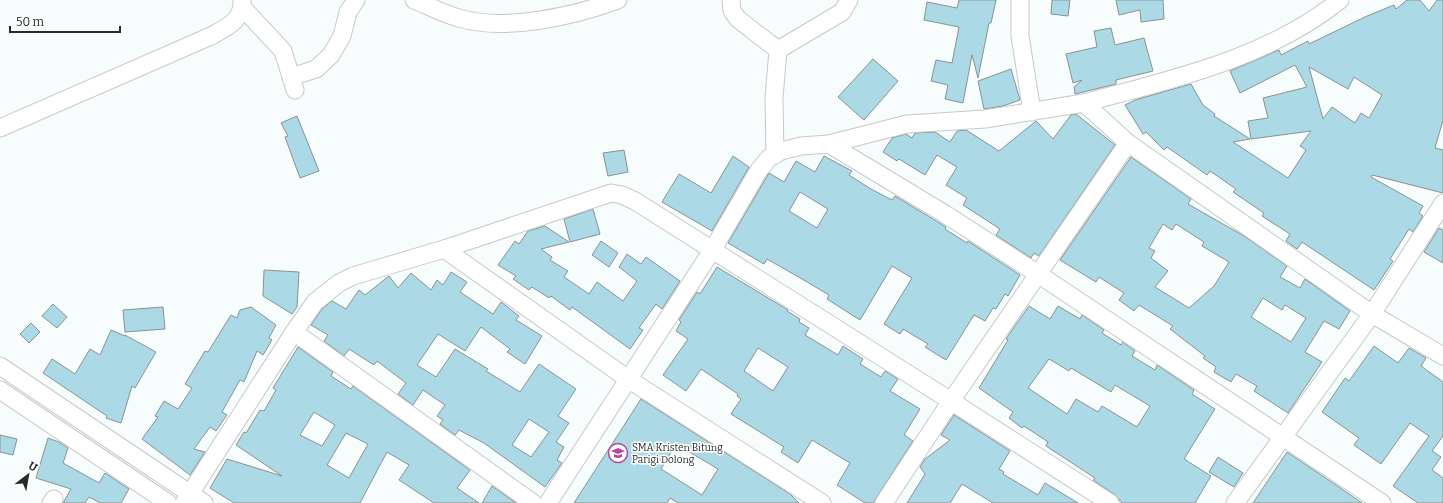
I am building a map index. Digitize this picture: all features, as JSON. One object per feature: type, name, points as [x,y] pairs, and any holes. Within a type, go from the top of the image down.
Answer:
[{"type":"street","points":[[242,4],[283,51],[293,84],[316,69],[331,55],[342,36],[348,12],[356,0]]},
{"type":"street","points":[[414,0],[459,18],[481,22],[508,23],[569,15],[618,0]]},
{"type":"street","points":[[731,0],[732,11],[738,19],[778,50]]},
{"type":"street","points":[[778,50],[842,12],[849,0]]},
{"type":"street","points":[[1020,0],[1020,36],[1032,112]]},
{"type":"street","points":[[548,503],[713,249],[759,170],[769,158],[781,151],[801,146],[829,144],[907,124],[985,119],[1084,103],[1201,71],[1231,61],[1276,40],[1325,12],[1340,0]]},
{"type":"street","points":[[0,128],[211,36],[231,25],[239,17],[242,4]]},
{"type":"street","points":[[775,155],[774,98],[778,50]]},
{"type":"street","points":[[1084,103],[1128,143],[1372,314],[1443,356]]},
{"type":"street","points":[[884,503],[951,401],[1128,143]]},
{"type":"street","points":[[829,144],[944,214],[1038,274],[1382,503]]},
{"type":"street","points":[[0,366],[193,500],[294,332],[315,302],[339,283],[353,276],[444,249],[611,193],[622,195],[635,201],[713,249],[1110,503]]},
{"type":"street","points":[[1235,503],[1372,314],[1443,202]]},
{"type":"street","points":[[444,249],[628,379],[822,503]]},
{"type":"street","points":[[294,332],[533,503]]},
{"type":"street","points":[[0,390],[168,503]]},
{"type":"building","points":[[959,0],[996,0],[991,23],[989,23],[978,78],[972,55],[963,103],[945,99],[948,85],[931,81],[936,60],[952,63],[959,27],[924,20],[927,2],[957,8]]},
{"type":"building","points":[[1052,0],[1070,0],[1068,16],[1051,14]]},
{"type":"building","points":[[1116,0],[1163,0],[1164,19],[1141,22],[1140,10],[1119,15]]},
{"type":"building","points":[[1407,0],[1420,0],[1429,11],[1437,0],[1443,0],[1443,120],[1435,148],[1443,150],[1443,193],[1372,175],[1371,177],[1423,206],[1419,213],[1423,216],[1413,232],[1409,229],[1390,259],[1393,261],[1374,290],[1302,242],[1297,249],[1286,241],[1290,234],[1262,216],[1264,213],[1233,192],[1236,189],[1210,171],[1207,175],[1167,147],[1164,150],[1146,132],[1143,134],[1125,105],[1135,100],[1191,84],[1203,105],[1215,114],[1214,116],[1250,139],[1233,142],[1288,178],[1306,150],[1300,146],[1311,131],[1251,139],[1248,121],[1268,118],[1263,98],[1307,87],[1295,65],[1240,93],[1230,71],[1279,50],[1281,55],[1308,41],[1309,44],[1367,16],[1394,5],[1396,9]],"holes":[[[1309,67],[1348,89],[1354,77],[1382,95],[1369,118],[1361,113],[1355,123],[1332,107],[1323,119]]]},
{"type":"building","points":[[1111,28],[1115,45],[1144,38],[1153,71],[1116,80],[1116,84],[1075,94],[1074,87],[1082,80],[1073,83],[1066,54],[1097,47],[1094,31]]},
{"type":"building","points":[[873,59],[898,81],[864,120],[838,97]]},
{"type":"building","points":[[1011,69],[1020,100],[1003,106],[984,109],[978,81]]},
{"type":"building","points":[[1076,114],[1115,145],[1039,256],[1034,253],[1031,258],[996,235],[1000,229],[963,205],[967,198],[946,185],[957,167],[937,155],[925,175],[899,159],[897,161],[883,152],[892,138],[906,134],[912,138],[915,133],[935,132],[950,142],[957,131],[966,130],[999,151],[1036,121],[1053,139],[1071,115]]},
{"type":"building","points":[[297,116],[319,171],[300,178],[285,137],[288,136],[281,123]]},
{"type":"building","points":[[624,150],[628,172],[608,176],[603,153]]},
{"type":"building","points":[[733,156],[749,167],[712,231],[662,202],[679,174],[711,193]]},
{"type":"building","points":[[824,156],[852,171],[849,175],[871,189],[892,200],[895,196],[946,227],[945,229],[967,243],[968,241],[1020,275],[1008,296],[1005,294],[996,309],[993,308],[985,321],[974,315],[946,360],[925,347],[928,344],[903,329],[900,334],[884,324],[912,278],[892,266],[860,320],[827,299],[829,295],[802,279],[767,259],[764,264],[728,243],[769,173],[784,182],[796,161],[815,172]],"holes":[[[800,192],[828,209],[817,228],[789,211]]]},
{"type":"building","points":[[1131,157],[1191,199],[1188,204],[1244,236],[1287,266],[1280,277],[1300,288],[1305,279],[1350,311],[1339,329],[1324,321],[1305,352],[1322,362],[1288,413],[1254,391],[1257,386],[1236,374],[1231,382],[1214,372],[1216,367],[1203,358],[1205,356],[1170,329],[1173,326],[1139,305],[1134,311],[1119,300],[1124,293],[1099,277],[1096,282],[1060,260]],"holes":[[[1163,224],[1172,230],[1176,224],[1204,242],[1202,246],[1229,262],[1214,286],[1189,308],[1155,287],[1168,271],[1151,258],[1155,251],[1149,248]],[[1263,298],[1282,310],[1285,305],[1306,318],[1291,342],[1251,317]]]},
{"type":"building","points":[[593,209],[600,234],[570,242],[564,219]]},
{"type":"building","points":[[545,226],[569,242],[541,249],[552,257],[550,260],[568,271],[564,277],[589,294],[597,282],[623,301],[637,281],[619,267],[627,254],[641,264],[646,257],[680,281],[662,309],[656,304],[639,328],[643,330],[630,349],[572,307],[570,310],[551,296],[549,298],[532,287],[529,290],[513,279],[516,276],[498,265],[515,241],[519,244],[528,231]]},
{"type":"building","points":[[1439,228],[1443,230],[1443,263],[1424,252]]},
{"type":"building","points":[[601,241],[618,253],[609,267],[592,255]]},
{"type":"building","points":[[717,267],[788,310],[787,311],[800,319],[799,322],[809,328],[805,335],[838,355],[843,346],[863,359],[860,364],[881,377],[885,371],[898,379],[890,391],[920,409],[904,435],[913,441],[873,503],[865,503],[837,485],[850,463],[812,440],[798,463],[781,452],[784,447],[731,414],[741,399],[737,396],[738,394],[701,369],[686,391],[663,375],[688,339],[676,331],[681,322],[679,320],[697,292],[700,294]],"holes":[[[758,348],[788,367],[773,391],[744,371]]]},
{"type":"building","points":[[264,270],[299,272],[297,307],[292,314],[263,296]]},
{"type":"building","points":[[451,272],[467,282],[460,292],[493,314],[501,302],[519,316],[516,320],[542,336],[525,364],[507,352],[510,349],[481,327],[465,351],[438,334],[417,365],[436,377],[455,349],[488,369],[486,371],[520,392],[539,364],[576,389],[558,416],[569,423],[556,442],[564,447],[557,460],[562,463],[545,487],[484,443],[459,430],[455,435],[440,424],[443,420],[437,416],[445,405],[423,390],[413,405],[398,394],[406,383],[377,361],[374,365],[349,349],[344,356],[324,341],[328,335],[311,325],[322,309],[332,301],[346,309],[359,290],[365,295],[389,276],[398,288],[411,273],[431,290],[437,280],[443,285]],"holes":[[[529,419],[549,432],[531,457],[512,445]]]},
{"type":"building","points":[[53,304],[67,317],[57,328],[42,316]]},
{"type":"building","points":[[1029,306],[1050,319],[1058,306],[1080,319],[1082,315],[1104,330],[1102,333],[1121,345],[1123,342],[1135,351],[1132,356],[1155,370],[1157,365],[1194,390],[1192,394],[1215,409],[1184,459],[1211,476],[1195,503],[1122,503],[1115,495],[1093,480],[1095,478],[1046,446],[1048,442],[1024,426],[1022,428],[1009,418],[1013,412],[979,388],[1008,340],[1006,339]],"holes":[[[1049,359],[1069,371],[1071,368],[1111,392],[1115,385],[1150,406],[1137,427],[1102,406],[1098,412],[1076,399],[1067,414],[1028,388]]]},
{"type":"building","points":[[163,307],[165,329],[125,332],[123,310]]},
{"type":"building","points":[[251,307],[276,325],[269,338],[272,340],[263,355],[257,351],[244,382],[240,380],[222,412],[227,415],[216,431],[210,427],[194,449],[205,452],[190,475],[142,439],[158,417],[155,416],[164,401],[178,409],[192,388],[185,384],[205,351],[208,352],[231,315],[237,318],[240,310]]},
{"type":"building","points":[[31,323],[40,332],[29,343],[20,334]]},
{"type":"building","points":[[111,330],[125,335],[156,352],[135,388],[132,386],[121,423],[106,418],[107,416],[43,373],[52,359],[75,374],[90,349],[100,355]]},
{"type":"building","points":[[1374,346],[1398,363],[1409,348],[1426,358],[1421,366],[1443,382],[1443,436],[1432,451],[1441,457],[1432,470],[1443,478],[1443,503],[1418,503],[1393,486],[1429,436],[1410,423],[1381,464],[1354,445],[1359,438],[1322,412],[1345,378],[1349,381]]},
{"type":"building","points":[[298,347],[333,372],[331,376],[351,389],[353,386],[470,470],[457,488],[479,503],[434,503],[399,480],[409,465],[387,452],[360,503],[234,503],[210,488],[227,459],[282,476],[236,445],[244,432],[246,433],[260,410],[264,411],[276,390],[273,388]],"holes":[[[314,412],[335,425],[322,446],[300,435]],[[346,433],[368,444],[349,478],[327,465]]]},
{"type":"building","points":[[641,399],[790,494],[799,503],[678,503],[670,498],[667,503],[574,503]],"holes":[[[676,444],[718,469],[702,495],[661,469]]]},
{"type":"building","points":[[954,415],[1010,451],[999,469],[1004,472],[1003,474],[1038,495],[1045,483],[1078,503],[993,503],[962,484],[950,503],[907,503],[925,474],[920,467],[925,459],[950,440],[941,435]]},
{"type":"building","points":[[0,435],[17,439],[13,455],[0,452]]},
{"type":"building","points":[[48,438],[59,442],[68,448],[63,463],[99,483],[105,473],[129,489],[121,503],[100,503],[89,497],[85,503],[63,503],[71,489],[36,478]]},
{"type":"building","points":[[1287,452],[1333,483],[1362,503],[1253,503]]},
{"type":"building","points":[[1218,457],[1243,473],[1234,487],[1209,472]]},
{"type":"building","points":[[492,486],[516,503],[482,503]]},
{"type":"place","name":"SMA Kristen Bitung Parigi Dolong","points":[[618,453]]}]
